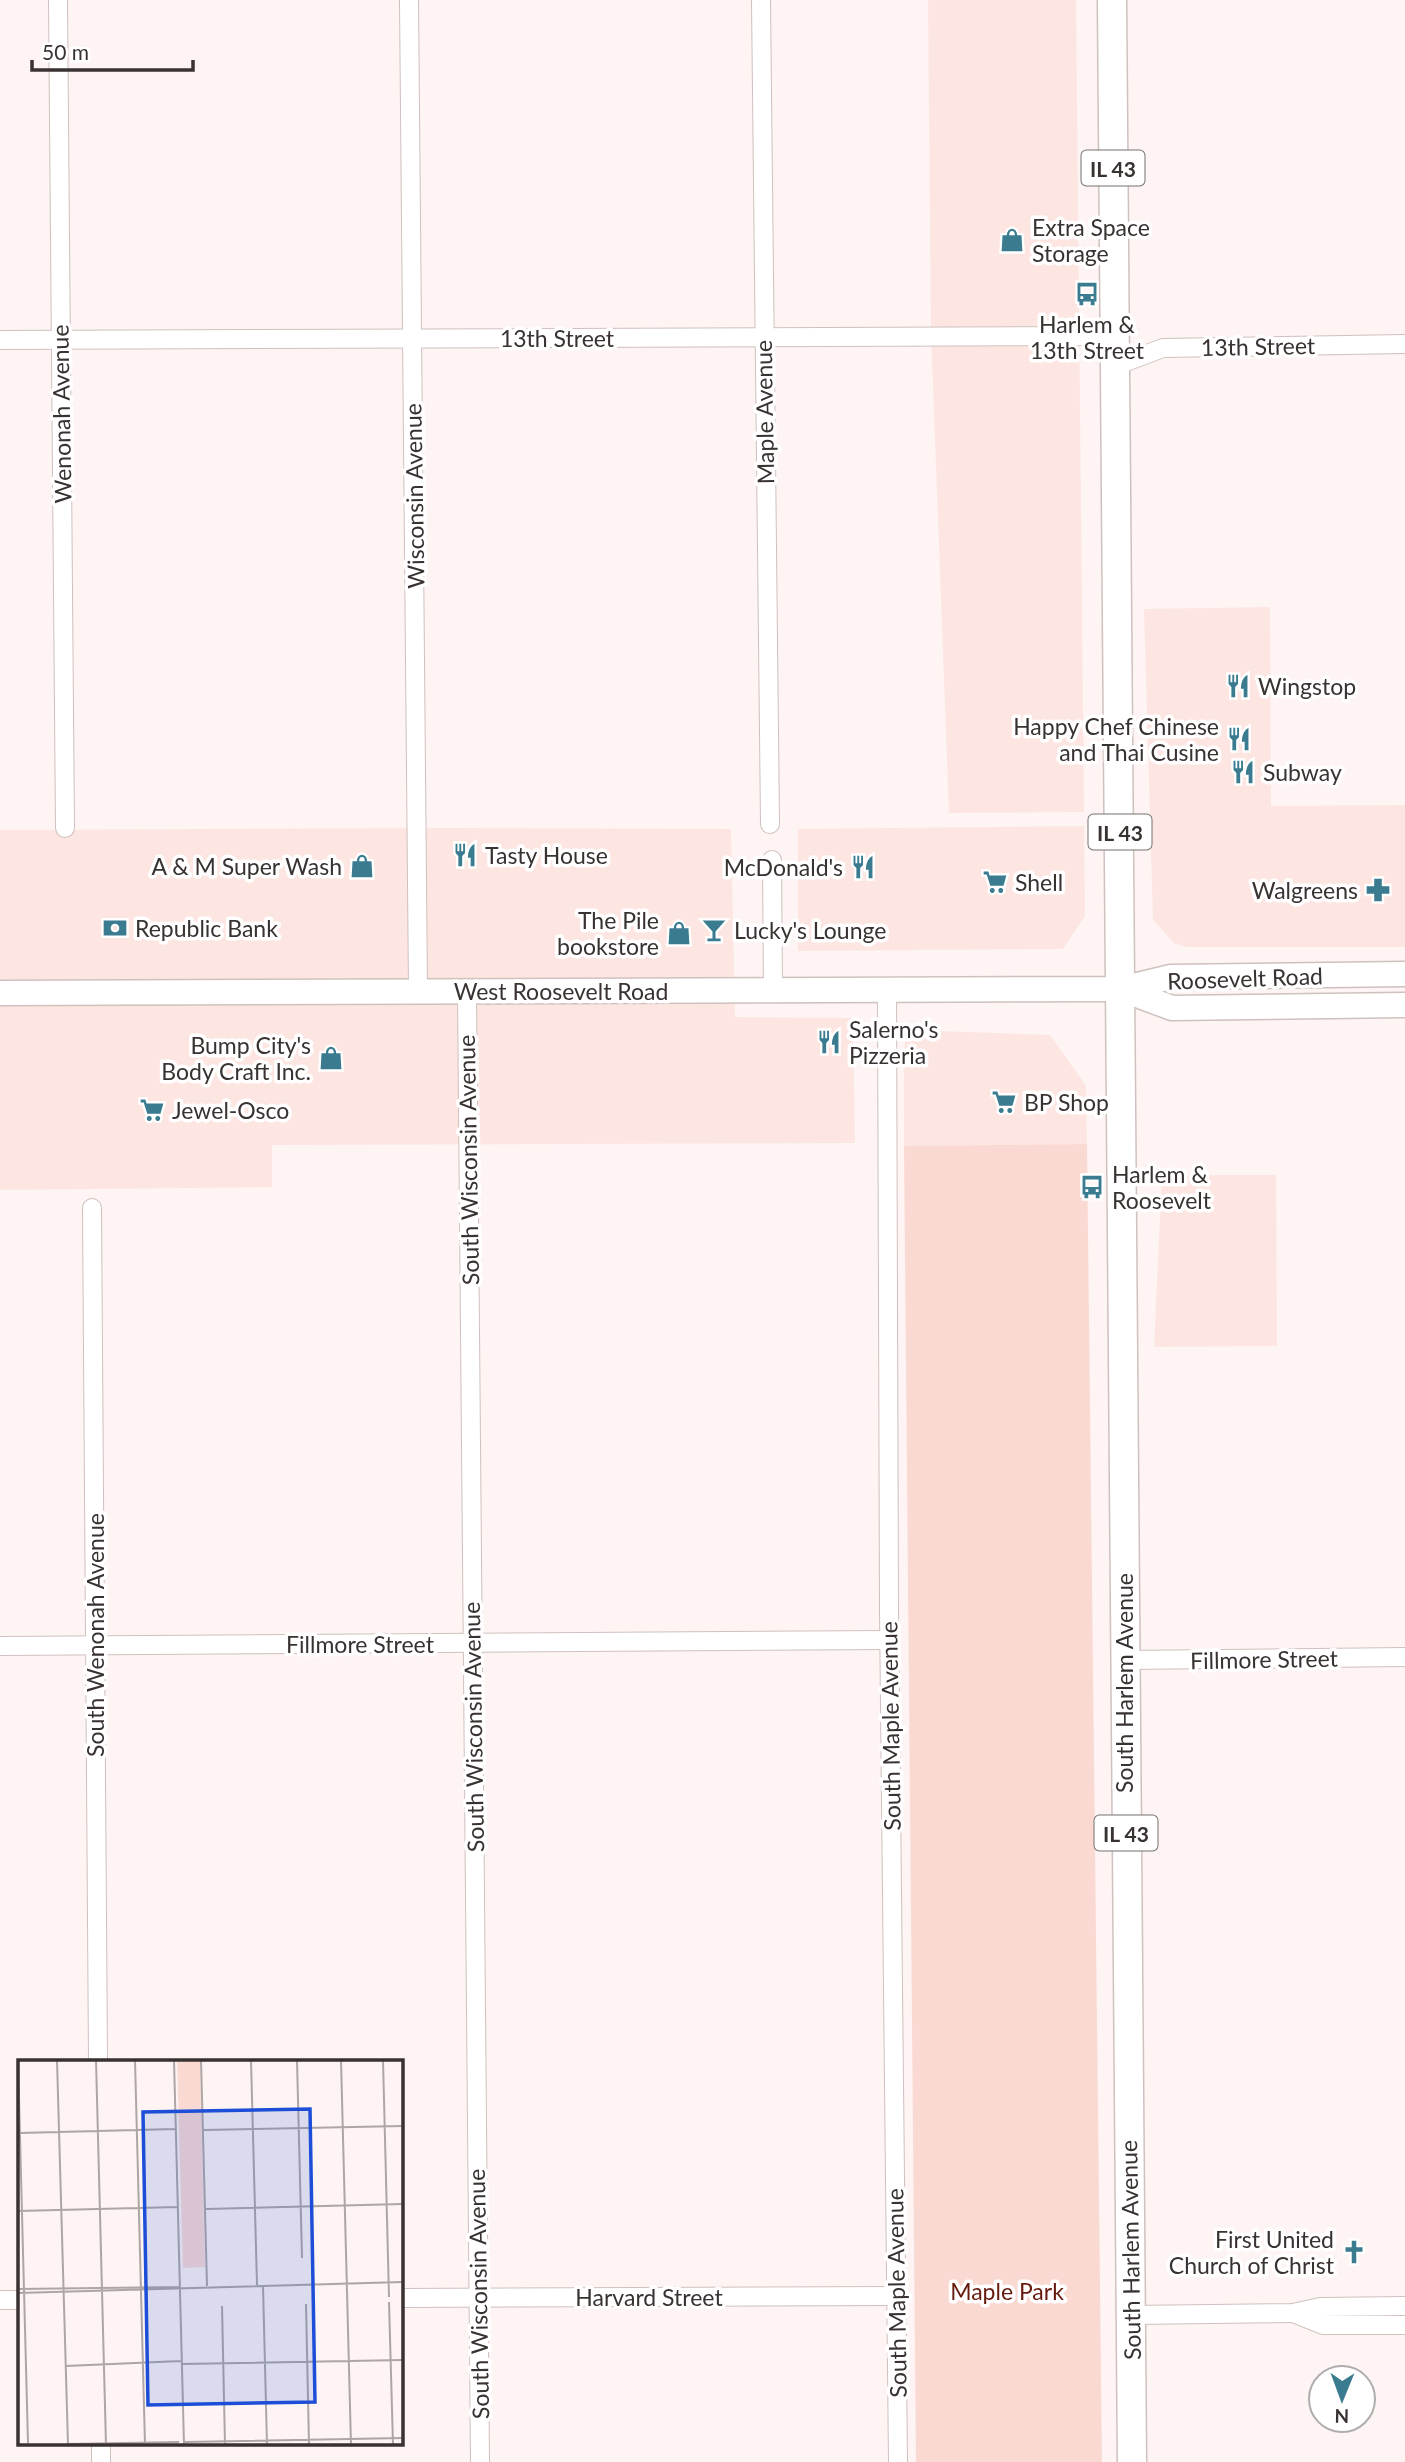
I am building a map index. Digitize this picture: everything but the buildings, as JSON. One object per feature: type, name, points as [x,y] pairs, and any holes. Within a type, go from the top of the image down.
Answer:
[{"type":"main road","name":"IL 43","points":[[1112,0],[1121,989]]},
{"type":"main road","name":"Roosevelt Road","points":[[1121,989],[1171,977],[1405,974]]},
{"type":"main road","name":"West Roosevelt Road","points":[[0,993],[1121,989]]},
{"type":"main road","name":"Roosevelt Road","points":[[1121,989],[1172,1008],[1405,1006]]},
{"type":"main road","name":"South Harlem Avenue","points":[[1121,989],[1132,2462]]},
{"type":"street","name":"Wenonah Avenue","points":[[58,0],[65,828]]},
{"type":"street","name":"Wisconsin Avenue","points":[[409,0],[418,991]]},
{"type":"street","name":"Maple Avenue","points":[[761,0],[770,824]]},
{"type":"street","name":"13th Street","points":[[0,340],[1115,336]]},
{"type":"street","name":"13th Street","points":[[1115,366],[1163,348],[1405,344]]},
{"type":"street","points":[[772,860],[773,990]]},
{"type":"street","name":"South Maple Avenue","points":[[887,990],[889,1640],[898,2462]]},
{"type":"street","name":"South Wisconsin Avenue","points":[[467,991],[480,2462]]},
{"type":"street","name":"South Wenonah Avenue","points":[[92,1208],[98,2060]]},
{"type":"street","name":"Fillmore Street","points":[[0,1646],[889,1640]]},
{"type":"street","name":"Fillmore Street","points":[[1124,1660],[1405,1657]]},
{"type":"street","name":"Harvard Street","points":[[402,2298],[896,2296]]},
{"type":"street","points":[[0,2300],[18,2300]]},
{"type":"street","points":[[1131,2315],[1293,2314],[1320,2307],[1405,2306]]},
{"type":"street","points":[[1293,2314],[1323,2325],[1405,2325]]},
{"type":"street","points":[[101,2444],[101,2462]]},
{"type":"shaded area","points":[[928,0],[1076,0],[1084,812],[949,813],[931,332]]},
{"type":"shaded area","points":[[1270,607],[1271,806],[1405,805],[1405,947],[1186,947],[1174,943],[1153,920],[1144,609]]},
{"type":"shaded area","points":[[1084,826],[1085,916],[1063,949],[798,951],[798,829]]},
{"type":"shaded area","points":[[731,829],[735,1017],[853,1018],[855,1143],[272,1145],[272,1187],[0,1190],[0,830]]},
{"type":"shaded area","points":[[908,1030],[1050,1035],[1086,1086],[1087,1144],[904,1146],[904,1049]]},
{"type":"shaded area","points":[[1162,1175],[1276,1175],[1277,1346],[1154,1347]]},
{"type":"green space","name":"Maple Park","points":[[1087,1144],[1102,2462],[916,2462],[904,1146]]},
{"type":"place","name":"Extra Space Storage","points":[[1012,240]]},
{"type":"place","name":"Harlem & 13th Street","points":[[1087,294]]},
{"type":"place","name":"Wingstop","points":[[1238,686]]},
{"type":"place","name":"Happy Chef Chinese and Thai Cusine","points":[[1239,739]]},
{"type":"place","name":"Subway","points":[[1243,772]]},
{"type":"place","name":"Tasty House","points":[[465,855]]},
{"type":"place","name":"A & M Super Wash","points":[[362,866]]},
{"type":"place","name":"McDonald's","points":[[863,867]]},
{"type":"place","name":"Shell","points":[[995,882]]},
{"type":"place","name":"Walgreens","points":[[1378,890]]},
{"type":"place","name":"Republic Bank","points":[[115,928]]},
{"type":"place","name":"Lucky's Lounge","points":[[714,930]]},
{"type":"place","name":"The Pile bookstore","points":[[679,933]]},
{"type":"place","name":"Salerno's Pizzeria","points":[[829,1042]]},
{"type":"place","name":"Bump City's Body Craft Inc.","points":[[331,1058]]},
{"type":"place","name":"BP Shop","points":[[1004,1102]]},
{"type":"place","name":"Jewel-Osco","points":[[152,1110]]},
{"type":"place","name":"Harlem & Roosevelt","points":[[1092,1187]]},
{"type":"place","name":"First United Church of Christ","points":[[1354,2252]]}]
